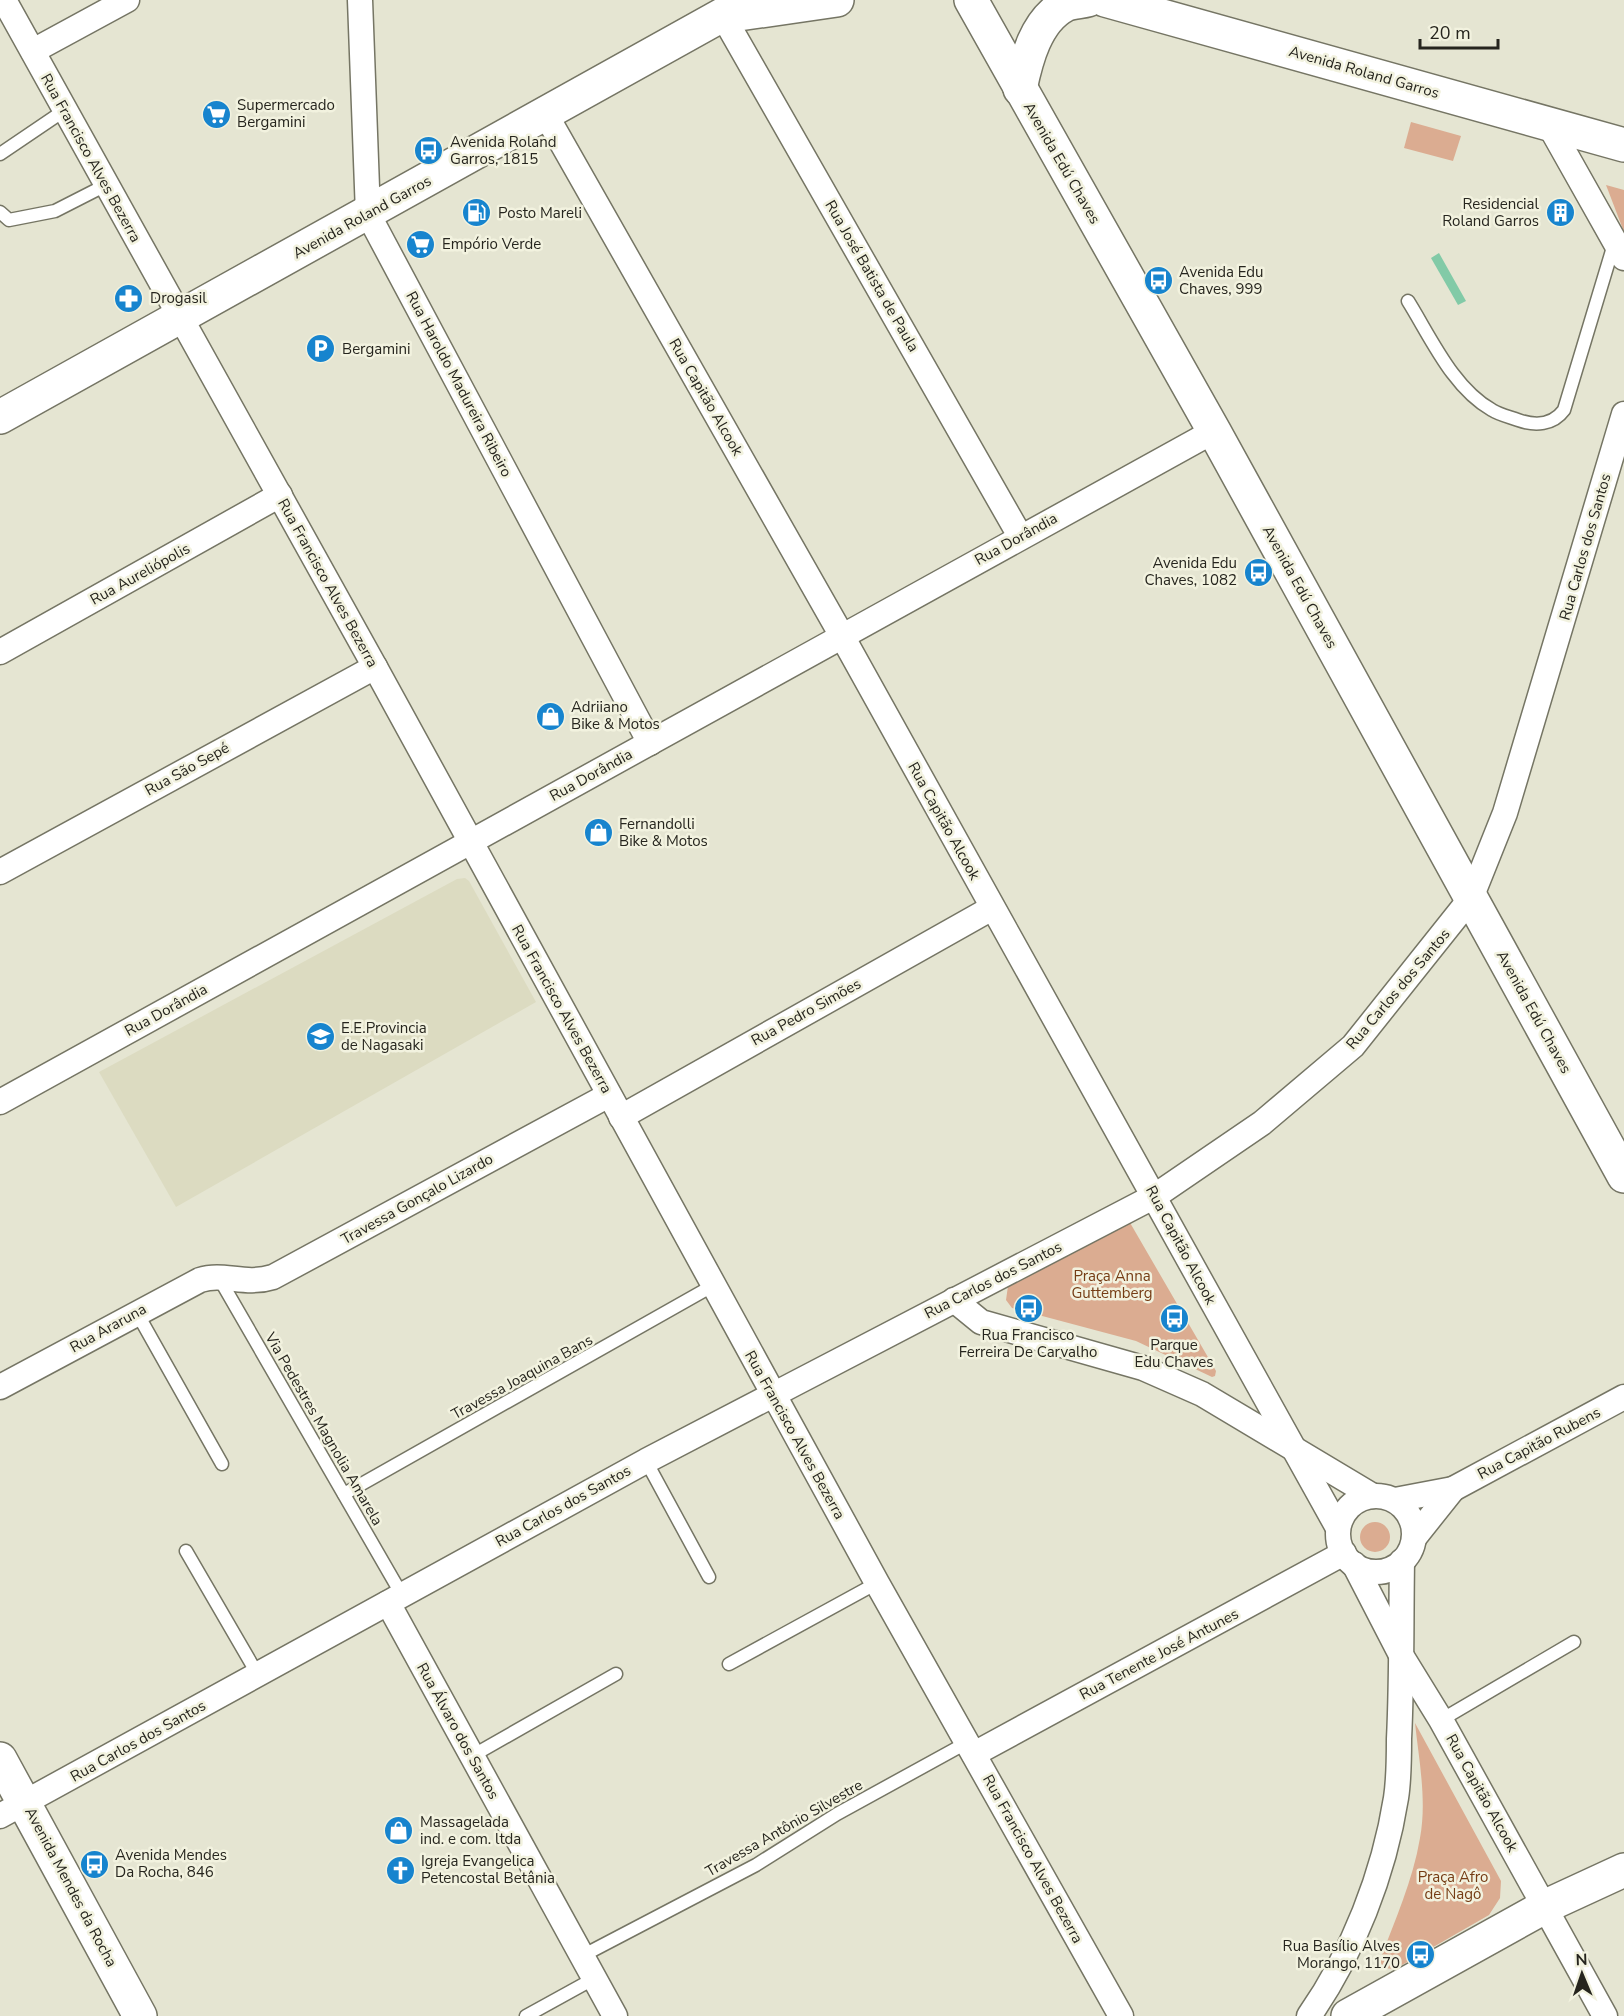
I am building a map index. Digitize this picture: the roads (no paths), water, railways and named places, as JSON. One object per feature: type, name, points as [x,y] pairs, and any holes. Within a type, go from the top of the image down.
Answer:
[{"type":"main road","name":"Avenida Roland Garros","points":[[0,417],[736,8],[837,0]]},
{"type":"main road","name":"Avenida Edú Chaves","points":[[971,0],[1214,431],[1624,1176]]},
{"type":"main road","points":[[1020,89],[1025,63],[1038,34],[1050,18],[1066,5],[1088,0]]},
{"type":"main road","name":"Avenida Roland Garros","points":[[1104,0],[1186,12],[1624,146]]},
{"type":"main road","name":"Avenida Mendes da Rocha","points":[[0,1759],[13,1809],[140,2016]]},
{"type":"main road","points":[[1348,2016],[1546,1906],[1624,1870]]},
{"type":"street","name":"Rua Francisco Alves Bezerra","points":[[4,0],[179,319],[375,667],[877,1583],[1121,2016]]},
{"type":"street","points":[[33,51],[127,0]]},
{"type":"street","name":"Rua Haroldo Madureira Ribeiro","points":[[360,0],[368,214],[650,742]]},
{"type":"street","name":"Rua José Batista de Paula","points":[[736,8],[1020,536]]},
{"type":"street","name":"Rua Capitão Alcook","points":[[546,115],[842,636],[1155,1196],[1290,1445],[1384,1498]]},
{"type":"street","points":[[1548,123],[1619,249]]},
{"type":"street","name":"Rua Carlos dos Santos","points":[[13,1809],[772,1393],[1155,1196],[1262,1123],[1353,1046],[1471,898],[1505,813],[1624,414]]},
{"type":"street","name":"Rua Dorândia","points":[[0,1102],[1020,536],[1214,431]]},
{"type":"street","name":"Rua Aureliópolis","points":[[0,652],[280,495]]},
{"type":"street","name":"Rua São Sepé","points":[[0,872],[375,667]]},
{"type":"street","name":"Rua Pedro Simões","points":[[621,1117],[992,908]]},
{"type":"street","name":"Travessa Gonçalo Lizardo","points":[[219,1278],[246,1282],[273,1277],[609,1095]]},
{"type":"street","name":"Rua Araruna","points":[[0,1387],[200,1280],[219,1278]]},
{"type":"street","points":[[954,1300],[981,1322],[1143,1368],[1202,1394],[1290,1445],[1338,1528],[1339,1543],[1401,1655]]},
{"type":"street","name":"Rua Capitão Rubens","points":[[1384,1498],[1453,1489],[1624,1397]]},
{"type":"street","name":"Rua Capitão Rubens","points":[[1414,1538],[1453,1489]]},
{"type":"street","points":[[1338,1528],[1350,1506],[1384,1498],[1410,1517],[1414,1538],[1410,1551],[1402,1561],[1381,1571],[1363,1569],[1349,1559]]},
{"type":"street","name":"Rua Tenente José Antunes","points":[[971,1748],[1349,1559]]},
{"type":"street","points":[[1309,2016],[1327,1990],[1358,1925],[1388,1838],[1397,1796],[1402,1561]]},
{"type":"street","name":"Rua Álvaro dos Santos","points":[[395,1599],[471,1756],[615,2016]]},
{"type":"street","name":"Rua Capitão Alcook","points":[[1401,1655],[1441,1720],[1605,2016]]},
{"type":"lane","points":[[0,154],[65,110]]},
{"type":"lane","points":[[0,212],[9,220],[55,211],[106,185]]},
{"type":"lane","points":[[1408,301],[1448,366],[1464,387],[1492,410],[1528,423],[1547,423],[1557,419],[1564,410],[1619,249]]},
{"type":"lane","name":"Via Pedestres Magnolia Amarela","points":[[219,1278],[344,1494],[395,1599]]},
{"type":"lane","name":"Travessa Joaquina Bans","points":[[344,1494],[714,1286]]},
{"type":"lane","points":[[136,1313],[222,1464]]},
{"type":"lane","points":[[646,1461],[709,1577]]},
{"type":"lane","points":[[186,1551],[258,1675]]},
{"type":"lane","points":[[729,1664],[877,1583]]},
{"type":"lane","points":[[1441,1720],[1574,1642]]},
{"type":"lane","points":[[471,1756],[616,1674]]},
{"type":"lane","name":"Travessa Antônio Silvestre","points":[[582,1956],[756,1865],[846,1809],[971,1748]]},
{"type":"lane","points":[[526,2016],[595,1978]]},
{"type":"place","name":"Supermercado Bergamini","points":[[216,114]]},
{"type":"place","name":"Avenida Roland Garros, 1815","points":[[429,151]]},
{"type":"place","name":"Posto Mareli","points":[[477,213]]},
{"type":"place","name":"Residencial Roland Garros","points":[[1560,213]]},
{"type":"place","name":"Empório Verde","points":[[421,244]]},
{"type":"place","name":"Avenida Edu Chaves, 999","points":[[1158,281]]},
{"type":"place","name":"Drogasil","points":[[129,298]]},
{"type":"place","name":"Bergamini","points":[[321,349]]},
{"type":"place","name":"Avenida Edu Chaves, 1082","points":[[1258,572]]},
{"type":"place","name":"Adriiano Bike & Motos","points":[[550,716]]},
{"type":"place","name":"Fernandolli Bike & Motos","points":[[598,833]]},
{"type":"place","name":"E.E.Provincia de Nagasaki","points":[[320,1037]]},
{"type":"place","name":"Rua Francisco Ferreira De Carvalho","points":[[1028,1308]]},
{"type":"place","name":"Parque Edu Chaves","points":[[1174,1318]]},
{"type":"place","name":"Massagelada ind. e com. ltda","points":[[399,1831]]},
{"type":"place","name":"Avenida Mendes Da Rocha, 846","points":[[94,1864]]},
{"type":"place","name":"Igreja Evangelica Petencostal Betânia","points":[[400,1870]]},
{"type":"place","name":"Rua Basílio Alves Morango, 1170","points":[[1421,1955]]},
{"type":"park label","name":"Praça Anna Guttemberg","points":[[1112,1284]]},
{"type":"park label","name":"Praça Afro de Nagô","points":[[1453,1886]]}]
